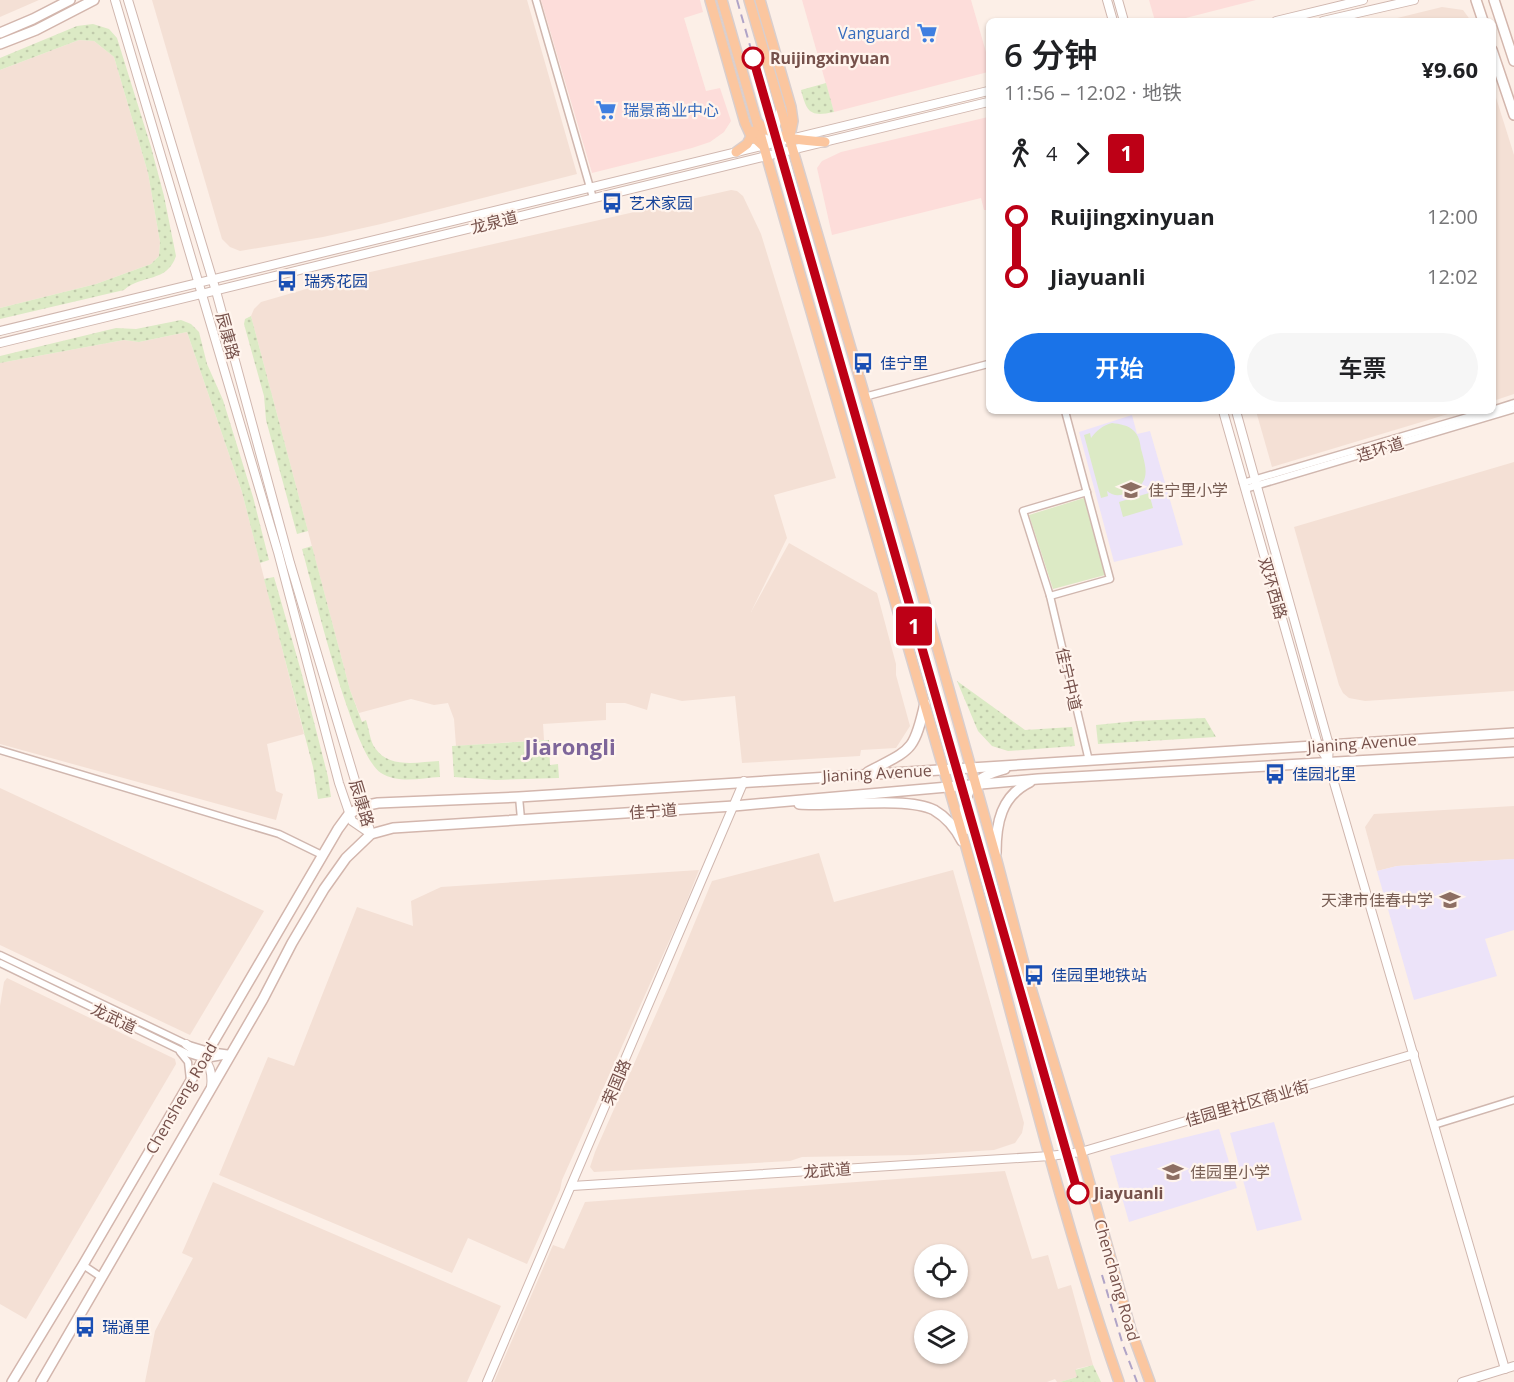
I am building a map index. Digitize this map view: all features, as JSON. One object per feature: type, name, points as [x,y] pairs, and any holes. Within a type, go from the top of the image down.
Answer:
[{"type":"main road","points":[[0,33],[33,20],[70,0]]},
{"type":"main road","points":[[0,44],[36,30],[94,0]]},
{"type":"main road","points":[[710,0],[745,123],[763,146]]},
{"type":"main road","name":"Chenchang Road","points":[[722,0],[765,156],[966,846],[1050,1156],[1119,1382]]},
{"type":"main road","name":"Chenchang Road","points":[[749,0],[911,554],[1027,975],[1081,1152],[1131,1330],[1150,1382]]},
{"type":"main road","points":[[760,0],[791,107],[793,121],[790,138]]},
{"type":"main road","points":[[1476,0],[1482,18]]},
{"type":"main road","points":[[1494,0],[1514,61]]},
{"type":"main road","points":[[1496,62],[1514,115]]},
{"type":"main road","points":[[736,152],[744,147],[753,136],[756,120]]},
{"type":"main road","points":[[756,120],[772,134],[825,142]]},
{"type":"main road","points":[[864,774],[908,750],[918,734],[925,703]]},
{"type":"main road","name":"Jianing Avenue","points":[[349,814],[363,806],[378,803],[519,797],[1514,733]]},
{"type":"main road","name":"Jianing Avenue","points":[[779,802],[1038,779],[1514,752]]},
{"type":"main road","points":[[966,846],[964,805],[974,784],[988,774],[1025,765]]},
{"type":"main road","points":[[996,857],[998,826],[1006,801],[1023,785],[1038,779]]},
{"type":"main road","points":[[779,802],[816,806],[898,803],[924,807],[942,816],[966,846]]},
{"type":"main road","name":"佳宁道","points":[[371,834],[393,828],[779,802]]},
{"type":"main road","name":"Chensheng Road","points":[[12,1382],[189,1086],[322,855],[349,814]]},
{"type":"main road","name":"Chensheng Road","points":[[41,1382],[263,999],[291,943],[346,858],[371,834]]},
{"type":"street","name":"辰康路","points":[[115,0],[280,559],[349,814],[352,821],[371,834]]},
{"type":"street","name":"辰康路","points":[[128,0],[216,291],[290,563],[371,834]]},
{"type":"street","points":[[536,0],[592,198]]},
{"type":"street","points":[[1107,0],[1112,18]]},
{"type":"street","points":[[1118,0],[1123,18]]},
{"type":"street","points":[[1288,18],[1362,0]]},
{"type":"street","points":[[1336,18],[1414,0]]},
{"type":"street","name":"龙泉道","points":[[0,331],[986,91]]},
{"type":"street","name":"龙泉道","points":[[0,343],[986,102]]},
{"type":"street","points":[[740,162],[763,146],[772,134],[781,108]]},
{"type":"street","points":[[864,397],[986,365]]},
{"type":"street","name":"连环道","points":[[1496,408],[1514,404]]},
{"type":"street","name":"连环道","points":[[1256,482],[1514,409]]},
{"type":"street","points":[[1050,596],[1110,579],[1066,414]]},
{"type":"street","name":"双环西路","points":[[1224,414],[1318,746],[1328,762]]},
{"type":"street","points":[[1237,414],[1329,745],[1328,762],[1505,1369]]},
{"type":"street","name":"连环道","points":[[1244,486],[1477,414]]},
{"type":"street","name":"佳宁中道","points":[[1087,492],[1023,511],[1050,596],[1089,761]]},
{"type":"street","points":[[0,750],[279,834],[322,855]]},
{"type":"street","name":"荣国路","points":[[487,1382],[744,781]]},
{"type":"street","points":[[519,797],[521,819]]},
{"type":"street","points":[[0,955],[207,1055],[226,1057],[231,1054]]},
{"type":"street","name":"龙武道","points":[[0,963],[175,1048],[207,1055]]},
{"type":"street","points":[[175,1048],[188,1062],[191,1072],[189,1086]]},
{"type":"street","name":"佳园里社区商业街","points":[[1081,1152],[1414,1054]]},
{"type":"street","points":[[207,1055],[212,1073],[211,1089]]},
{"type":"street","points":[[1434,1125],[1514,1101]]},
{"type":"street","name":"龙武道","points":[[572,1186],[1050,1156],[1081,1152]]},
{"type":"street","points":[[83,1265],[101,1277]]},
{"type":"street","points":[[1462,1382],[1514,1366]]},
{"type":"shaded area","points":[[0,0],[39,0],[0,17]]},
{"type":"shaded area","points":[[152,0],[527,0],[577,174],[323,237],[240,251],[230,247],[222,239]]},
{"type":"shaded area","points":[[541,0],[700,0],[703,12],[684,18],[706,91],[720,88],[731,121],[724,132],[710,142],[692,148],[592,173]]},
{"type":"shaded area","points":[[802,0],[971,0],[986,52],[986,73],[834,112]]},
{"type":"shaded area","points":[[1149,0],[1256,0],[1186,18],[1154,18]]},
{"type":"shaded area","points":[[1442,7],[1463,10],[1469,18],[1397,18]]},
{"type":"shaded area","points":[[79,40],[94,41],[114,57],[148,173],[160,242],[159,256],[151,264],[96,284],[0,308],[0,70]]},
{"type":"shaded area","points":[[1496,98],[1514,155],[1514,394],[1496,400]]},
{"type":"shaded area","points":[[986,117],[986,210],[984,210],[981,198],[832,235],[817,168],[822,161],[841,152]]},
{"type":"shaded area","points":[[731,190],[743,196],[761,234],[836,478],[774,495],[787,538],[751,612],[789,543],[877,593],[910,726],[896,748],[861,750],[860,756],[742,763],[735,696],[682,701],[651,693],[647,710],[625,703],[606,703],[606,720],[543,724],[544,740],[456,746],[454,719],[448,703],[434,705],[411,699],[359,713],[350,690],[251,316],[254,309],[261,302],[344,278]]},
{"type":"shaded area","points":[[187,332],[242,492],[304,734],[267,744],[276,791],[283,794],[276,820],[0,744],[0,363],[124,340],[139,342]]},
{"type":"shaded area","points":[[1257,414],[1448,414],[1272,467]]},
{"type":"shaded area","name":"佳宁里小学","points":[[1132,415],[1137,434],[1150,431],[1183,545],[1114,562],[1079,432]]},
{"type":"shaded area","points":[[1514,462],[1514,691],[1365,701],[1349,698],[1339,685],[1294,527]]},
{"type":"shaded area","points":[[0,788],[264,911],[190,1035],[0,945]]},
{"type":"shaded area","points":[[1514,806],[1514,859],[1397,866],[1377,871],[1365,827],[1374,814]]},
{"type":"shaded area","points":[[819,853],[834,902],[953,870],[1024,1123],[1022,1133],[1015,1143],[994,1150],[916,1155],[802,1157],[790,1161],[594,1172],[590,1167],[595,1152],[712,881]]},
{"type":"shaded area","name":"天津市佳春中学","points":[[1514,859],[1514,930],[1485,939],[1497,976],[1414,1000],[1377,871],[1397,866]]},
{"type":"shaded area","points":[[699,870],[527,1264],[468,1238],[452,1273],[219,1175],[268,1057],[294,1066],[357,907],[413,926],[411,901],[441,887]]},
{"type":"shaded area","points":[[7,978],[175,1059],[176,1064],[26,1319],[0,1304],[0,1006],[4,982]]},
{"type":"shaded area","points":[[1274,1122],[1302,1220],[1257,1231],[1230,1133]]},
{"type":"shaded area","name":"佳园里小学","points":[[1219,1129],[1237,1188],[1129,1222],[1110,1156]]},
{"type":"shaded area","points":[[1005,1171],[1032,1259],[1048,1255],[1058,1289],[1071,1285],[1093,1365],[1076,1369],[1077,1377],[1060,1382],[1055,1379],[1047,1382],[494,1382],[553,1245],[564,1249],[585,1202]]},
{"type":"shaded area","points":[[213,1182],[501,1306],[467,1382],[145,1382],[155,1331],[193,1258],[182,1253]]},
{"type":"green space","points":[[93,24],[109,29],[117,38],[151,147],[176,256],[167,270],[124,290],[0,319],[0,308],[96,284],[151,264],[159,256],[160,242],[148,173],[114,57],[94,41],[79,40],[0,70],[0,58],[77,26]]},
{"type":"green space","points":[[826,83],[834,112],[820,114],[811,112],[805,104],[801,90]]},
{"type":"green space","points":[[251,316],[308,531],[297,534],[266,420],[264,396],[244,324],[245,319]]},
{"type":"green space","points":[[181,320],[191,324],[199,332],[207,364],[223,400],[253,497],[269,560],[260,563],[242,492],[187,332],[139,342],[124,340],[0,363],[0,356],[116,328],[136,329]]},
{"type":"green space","points":[[1112,423],[1127,426],[1137,435],[1146,474],[1136,489],[1118,495],[1107,491],[1108,496],[1101,498],[1084,435],[1090,433],[1091,438],[1100,429]]},
{"type":"green space","points":[[1149,493],[1153,508],[1123,517],[1119,502]]},
{"type":"green space","points":[[1084,498],[1105,575],[1053,589],[1029,515]]},
{"type":"green space","points":[[312,546],[350,690],[362,722],[366,720],[373,745],[381,755],[396,762],[439,761],[440,777],[410,780],[395,778],[381,773],[370,760],[358,736],[347,705],[315,598],[302,549]]},
{"type":"green space","points":[[274,577],[301,671],[331,797],[318,799],[313,767],[264,579]]},
{"type":"green space","points":[[957,681],[1025,730],[1072,727],[1075,746],[1008,751],[992,746],[978,731]]},
{"type":"green space","points":[[1205,718],[1216,737],[1098,744],[1096,725]]},
{"type":"green space","points":[[549,740],[550,765],[558,764],[559,778],[496,780],[454,777],[452,746]]},
{"type":"green space","points":[[1093,1365],[1101,1382],[1060,1382],[1077,1377],[1075,1370]]},
{"type":"railway","points":[[737,0],[1059,1130]]},
{"type":"railway","points":[[1102,1275],[1123,1345],[1137,1382]]},
{"type":"metro line","name":"1","points":[[753,58],[1078,1193]]},
{"type":"place","name":"Vanguard","points":[[927,33]]},
{"type":"place","name":"Ruijingxinyuan","points":[[753,58]]},
{"type":"place","name":"瑞景商业中心","points":[[606,110]]},
{"type":"place","name":"艺术家园","points":[[612,203]]},
{"type":"place","name":"瑞秀花园","points":[[287,281]]},
{"type":"place","name":"佳宁里","points":[[863,363]]},
{"type":"place","name":"佳宁里小学","points":[[1131,490]]},
{"type":"place","name":"佳园北里","points":[[1275,774]]},
{"type":"place","name":"天津市佳春中学","points":[[1450,900]]},
{"type":"place","name":"佳园里地铁站","points":[[1034,975]]},
{"type":"place","name":"佳园里小学","points":[[1173,1172]]},
{"type":"place","name":"Jiayuanli","points":[[1078,1193]]},
{"type":"place","name":"瑞通里","points":[[85,1327]]},
{"type":"district","name":"Jiarongli","points":[[570,747]]}]
